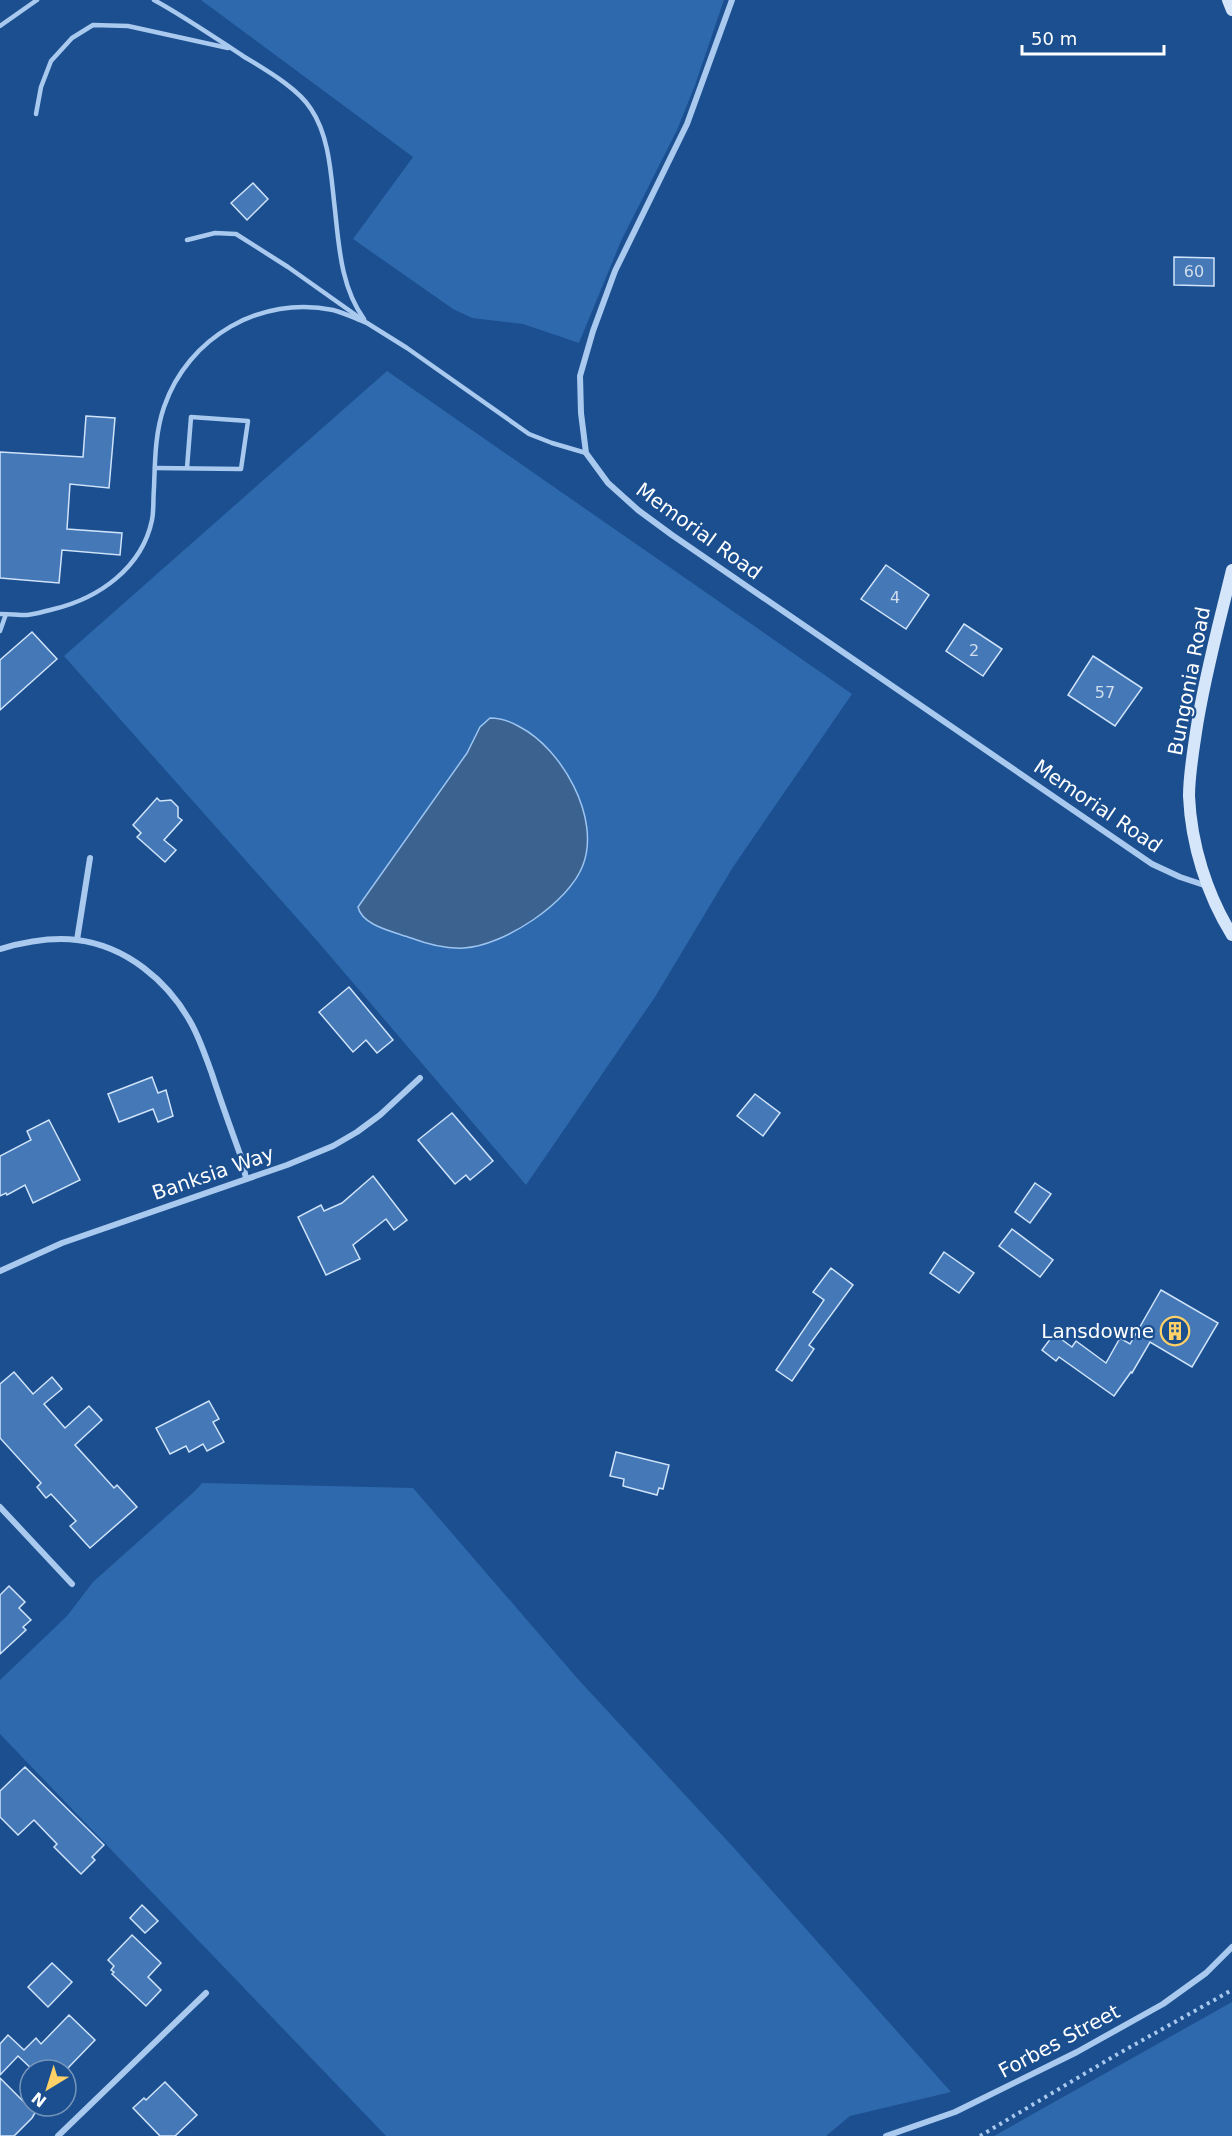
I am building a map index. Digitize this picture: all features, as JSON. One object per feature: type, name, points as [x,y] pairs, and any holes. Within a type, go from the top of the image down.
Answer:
[{"type":"street","name":"Memorial Road","points":[[732,0],[691,115],[615,271],[593,331],[580,376],[581,413],[586,453],[608,483],[638,510],[672,535],[1152,864],[1180,877],[1208,886]]},
{"type":"street","points":[[1228,0],[1232,10]]},
{"type":"street","name":"Bungonia Road","points":[[1232,570],[1200,706],[1189,794],[1193,836],[1208,886],[1232,935]]},
{"type":"street","points":[[77,940],[90,858]]},
{"type":"street","points":[[0,949],[50,940],[77,940],[125,955],[155,976],[175,998],[192,1024],[241,1156],[246,1178]]},
{"type":"street","name":"Banksia Way","points":[[0,1270],[62,1243],[286,1165],[341,1141],[380,1114],[420,1078]]},
{"type":"street","points":[[0,1507],[72,1584]]},
{"type":"street","name":"Forbes Street","points":[[886,2136],[955,2112],[1077,2052],[1162,2004],[1206,1973],[1232,1947]]},
{"type":"street","points":[[58,2136],[206,1993]]},
{"type":"lane","points":[[0,26],[37,0]]},
{"type":"lane","points":[[154,0],[276,78],[311,108],[322,132],[328,158],[345,277],[356,308],[367,323]]},
{"type":"lane","points":[[36,114],[40,87],[51,61],[72,38],[93,25],[128,26],[233,49]]},
{"type":"lane","points":[[187,240],[215,233],[236,234],[407,348],[529,434],[586,453]]},
{"type":"lane","points":[[0,631],[3,614],[29,615],[74,604],[99,592],[118,577],[134,559],[146,542],[152,519],[158,435],[164,407],[176,382],[207,341],[245,319],[274,309],[334,310],[367,323]]},
{"type":"lane","points":[[155,468],[241,469],[248,421],[191,417],[187,468]]},
{"type":"path","points":[[980,2136],[1116,2055],[1232,1990]]},
{"type":"shaded area","points":[[201,0],[724,0],[677,130],[621,241],[579,343],[523,324],[472,318],[453,309],[353,239],[413,157]]},
{"type":"shaded area","points":[[387,371],[852,694],[733,867],[655,997],[526,1185],[319,943],[64,656]]},
{"type":"shaded area","points":[[490,718],[509,722],[536,737],[563,768],[574,787],[587,827],[587,846],[583,865],[575,879],[564,894],[533,920],[497,940],[480,945],[464,948],[437,946],[372,924],[361,914],[358,907],[467,753],[480,727]]},
{"type":"shaded area","points":[[202,1483],[413,1488],[577,1678],[734,1848],[951,2092],[850,2116],[826,2136],[386,2136],[0,1734],[0,1680],[67,1616],[93,1582]]},
{"type":"shaded area","points":[[1232,2002],[1232,2136],[994,2136]]},
{"type":"building","points":[[253,183],[268,199],[247,220],[231,203]]},
{"type":"building","points":[[1174,257],[1214,258],[1214,286],[1174,285]]},
{"type":"building","points":[[86,416],[115,418],[109,488],[70,484],[67,529],[122,533],[120,555],[62,550],[59,583],[0,578],[0,452],[83,457]]},
{"type":"building","points":[[886,565],[929,595],[906,629],[861,599]]},
{"type":"building","points":[[964,624],[1002,649],[983,676],[946,651]]},
{"type":"building","points":[[32,632],[57,659],[0,710],[0,660]]},
{"type":"building","points":[[1093,656],[1142,688],[1115,726],[1068,695]]},
{"type":"building","points":[[157,798],[160,801],[171,800],[178,807],[178,817],[182,820],[164,840],[176,850],[165,862],[137,837],[141,833],[133,825]]},
{"type":"building","points":[[349,987],[393,1040],[377,1053],[366,1040],[353,1052],[319,1012]]},
{"type":"building","points":[[152,1077],[158,1093],[166,1090],[173,1116],[158,1122],[153,1109],[119,1122],[108,1094]]},
{"type":"building","points":[[755,1094],[780,1113],[763,1136],[737,1116]]},
{"type":"building","points":[[452,1113],[493,1161],[470,1180],[466,1175],[455,1184],[418,1140]]},
{"type":"building","points":[[49,1120],[80,1180],[33,1203],[25,1185],[7,1195],[6,1193],[0,1196],[0,1156],[31,1140],[27,1131]]},
{"type":"building","points":[[373,1176],[407,1220],[394,1230],[386,1219],[353,1245],[360,1259],[326,1275],[298,1217],[321,1205],[324,1211],[342,1203]]},
{"type":"building","points":[[1035,1183],[1051,1194],[1030,1223],[1015,1212]]},
{"type":"building","points":[[1012,1229],[1053,1260],[1040,1277],[999,1246]]},
{"type":"building","points":[[944,1252],[974,1273],[959,1293],[930,1273]]},
{"type":"building","points":[[831,1268],[853,1285],[809,1345],[814,1349],[792,1381],[776,1370],[824,1300],[813,1292]]},
{"type":"building","points":[[1161,1290],[1218,1323],[1192,1367],[1150,1342],[1132,1373],[1114,1396],[1059,1357],[1056,1361],[1042,1350],[1054,1334],[1072,1347],[1076,1341],[1106,1363],[1120,1338],[1130,1344]]},
{"type":"building","points":[[14,1372],[33,1394],[52,1377],[62,1389],[44,1404],[65,1428],[89,1406],[102,1420],[75,1445],[114,1488],[117,1485],[137,1507],[90,1548],[70,1526],[76,1521],[51,1494],[46,1498],[37,1487],[41,1483],[0,1438],[0,1384]]},
{"type":"building","points":[[209,1401],[219,1419],[213,1422],[224,1442],[207,1451],[203,1444],[189,1452],[186,1446],[170,1454],[156,1428]]},
{"type":"building","points":[[616,1452],[669,1465],[663,1489],[659,1488],[657,1495],[623,1486],[624,1479],[610,1476]]},
{"type":"building","points":[[9,1586],[25,1602],[19,1608],[31,1620],[23,1627],[26,1630],[0,1654],[0,1595]]},
{"type":"building","points":[[25,1767],[104,1845],[92,1857],[95,1860],[81,1874],[54,1847],[57,1844],[34,1820],[18,1835],[0,1817],[0,1791]]},
{"type":"building","points":[[142,1905],[158,1921],[145,1933],[130,1918]]},
{"type":"building","points":[[132,1935],[161,1963],[148,1977],[161,1990],[146,2006],[112,1974],[114,1972],[111,1970],[114,1966],[108,1960]]},
{"type":"building","points":[[52,1963],[72,1982],[48,2007],[28,1987]]},
{"type":"building","points":[[69,2015],[95,2040],[78,2058],[20,2058],[18,2056],[0,2075],[0,2044],[8,2035],[24,2050],[36,2038],[41,2044]]},
{"type":"building","points":[[0,2078],[18,2096],[18,2118],[32,2118],[14,2136],[0,2136]]},
{"type":"building","points":[[165,2082],[197,2115],[175,2136],[160,2136],[133,2108],[144,2098],[146,2100]]},
{"type":"place","name":"Lansdowne","points":[[1175,1331]]}]
